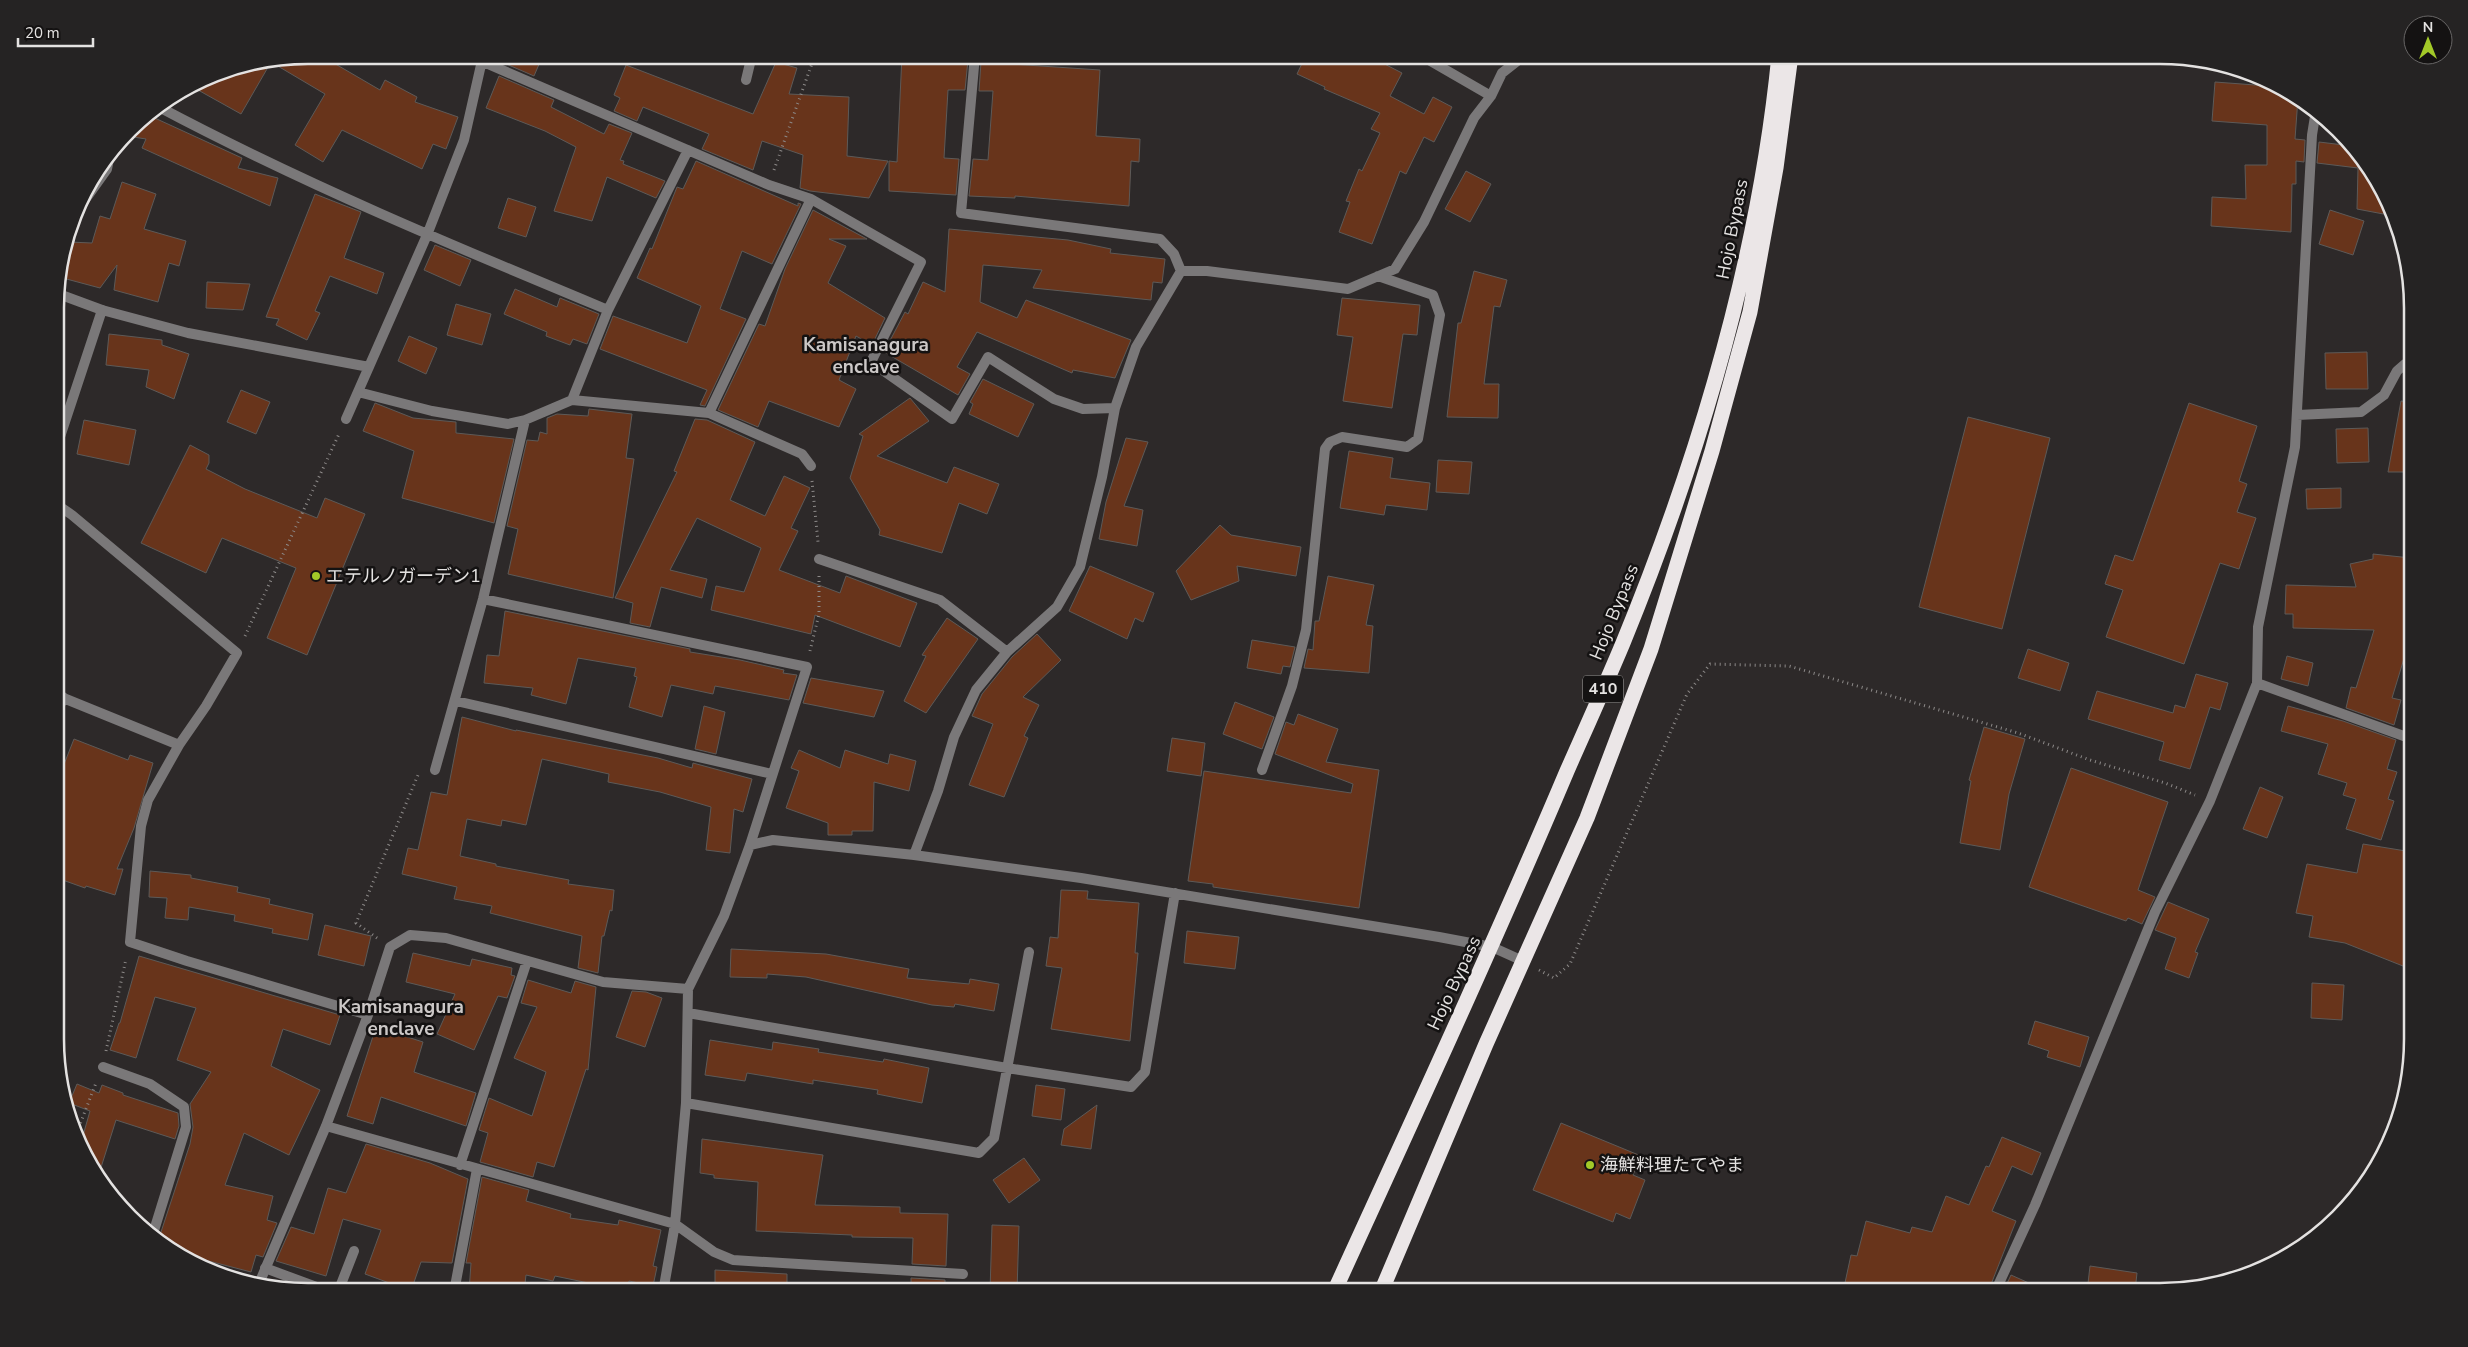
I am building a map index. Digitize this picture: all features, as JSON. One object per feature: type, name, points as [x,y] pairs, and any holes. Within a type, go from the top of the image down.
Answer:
[{"type":"highway","name":"Hojo Bypass","points":[[1338,1283],[1492,947],[1623,644],[1664,536],[1699,436],[1732,318],[1756,214],[1774,103],[1778,64]]},
{"type":"highway","name":"Hojo Bypass","points":[[1385,1283],[1587,818],[1622,731],[1651,649],[1712,451],[1750,312],[1762,254],[1790,64]]},
{"type":"street","points":[[346,419],[427,235],[464,140],[481,64]]},
{"type":"street","points":[[495,64],[769,185],[811,200],[921,262],[871,362],[952,419],[988,357],[1054,399],[1083,409],[1115,408]]},
{"type":"street","points":[[746,80],[750,64]]},
{"type":"street","points":[[974,64],[961,214],[1160,239],[1174,254],[1181,271]]},
{"type":"street","points":[[1436,64],[1491,96]]},
{"type":"street","points":[[1181,271],[1207,271],[1348,289],[1395,269],[1424,222],[1474,118],[1491,96],[1502,73],[1514,64]]},
{"type":"street","points":[[166,109],[247,152],[427,235],[608,310]]},
{"type":"street","points":[[1999,1283],[2035,1206],[2155,912],[2210,801],[2257,683],[2258,627],[2295,447],[2312,135],[2315,119]]},
{"type":"street","points":[[572,400],[608,310],[688,150]]},
{"type":"street","points":[[100,180],[108,167]]},
{"type":"street","points":[[709,413],[811,200]]},
{"type":"street","points":[[914,855],[938,791],[954,737],[976,690],[1007,652],[1058,607],[1080,567],[1102,476],[1115,408],[1136,347],[1181,271]]},
{"type":"street","points":[[1262,770],[1292,686],[1306,630],[1325,449],[1330,442],[1342,436],[1406,447],[1418,439],[1440,316],[1433,295],[1378,276]]},
{"type":"street","points":[[64,296],[102,310],[188,333],[369,367]]},
{"type":"street","points":[[64,424],[102,310]]},
{"type":"street","points":[[2297,416],[2361,412],[2384,395],[2397,371],[2404,365]]},
{"type":"street","points":[[358,392],[441,413],[508,424],[524,420],[572,400],[709,413],[802,454],[811,466]]},
{"type":"street","points":[[435,770],[456,701],[483,599],[524,420]]},
{"type":"street","points":[[64,509],[237,653],[206,706],[179,745],[148,800],[141,826],[130,942],[368,1015]]},
{"type":"street","points":[[819,559],[940,600],[1007,652]]},
{"type":"street","points":[[483,599],[807,666],[750,845],[724,916],[688,989],[686,1103],[675,1224],[665,1283]]},
{"type":"street","points":[[2257,683],[2404,735]]},
{"type":"street","points":[[64,698],[179,745]]},
{"type":"street","points":[[456,701],[772,774]]},
{"type":"street","points":[[750,845],[773,840],[914,855],[1175,893],[1492,947],[1524,961]]},
{"type":"street","points":[[688,1013],[1006,1068],[1131,1087],[1138,1082],[1145,1072],[1175,893]]},
{"type":"street","points":[[261,1279],[326,1126],[368,1015],[390,947],[410,935],[446,938],[603,982],[688,989]]},
{"type":"street","points":[[686,1103],[979,1153],[994,1138],[1029,952]]},
{"type":"street","points":[[460,1165],[527,961]]},
{"type":"street","points":[[103,1067],[150,1084],[184,1107],[186,1127],[154,1229]]},
{"type":"street","points":[[326,1126],[675,1224],[714,1252],[733,1260],[963,1274]]},
{"type":"street","points":[[456,1283],[477,1169]]},
{"type":"street","points":[[342,1283],[354,1251]]},
{"type":"street","points":[[265,1268],[306,1283]]},
{"type":"path","points":[[769,185],[813,64]]},
{"type":"path","points":[[237,653],[346,419]]},
{"type":"path","points":[[1524,961],[1554,978],[1570,964],[1687,694],[1710,664],[1789,666],[2018,733],[2090,760],[2165,783],[2210,801]]},
{"type":"path","points":[[390,947],[356,923],[419,773],[435,770]]},
{"type":"path","points":[[80,1126],[103,1067],[130,942]]},
{"type":"building","points":[[335,64],[380,90],[385,80],[417,97],[415,102],[458,117],[446,149],[433,144],[422,169],[342,130],[323,162],[295,145],[325,94],[277,66]]},
{"type":"building","points":[[506,64],[539,64],[534,76]]},
{"type":"building","points":[[775,64],[797,68],[789,94],[849,97],[847,156],[888,161],[869,198],[810,191],[800,188],[803,155],[762,141],[753,170],[702,149],[709,134],[643,107],[637,121],[614,111],[620,98],[614,95],[626,65],[753,114]]},
{"type":"building","points":[[902,64],[968,64],[965,90],[948,90],[944,158],[959,159],[956,195],[889,191],[889,161],[897,162]]},
{"type":"building","points":[[981,64],[1011,64],[1100,70],[1096,136],[1140,139],[1139,162],[1131,161],[1129,206],[1015,196],[1015,198],[969,196],[973,159],[988,160],[993,91],[979,91]]},
{"type":"building","points":[[1302,64],[1384,64],[1402,73],[1390,96],[1424,114],[1433,97],[1452,107],[1434,142],[1424,137],[1406,174],[1400,171],[1372,244],[1339,232],[1350,202],[1346,201],[1359,169],[1362,171],[1380,133],[1371,129],[1380,113],[1324,89],[1325,87],[1297,74]]},
{"type":"building","points":[[268,67],[241,114],[198,90],[229,77]]},
{"type":"building","points":[[499,76],[554,100],[551,107],[604,134],[609,124],[632,133],[620,160],[624,161],[623,164],[665,181],[656,198],[607,177],[592,221],[554,211],[576,147],[545,131],[486,108]]},
{"type":"building","points":[[2215,82],[2261,85],[2297,106],[2295,139],[2305,140],[2304,162],[2296,161],[2296,184],[2292,184],[2291,232],[2211,226],[2212,197],[2246,199],[2245,165],[2267,165],[2267,125],[2212,121]]},
{"type":"building","points":[[154,118],[242,158],[238,168],[278,178],[270,206],[142,148],[146,139],[133,137]]},
{"type":"building","points":[[2319,142],[2342,145],[2372,186],[2386,215],[2357,209],[2358,168],[2317,163]]},
{"type":"building","points":[[696,161],[798,206],[798,203],[801,204],[772,264],[742,251],[720,309],[746,319],[705,406],[700,405],[707,390],[600,349],[613,316],[687,343],[701,306],[637,278],[650,248],[652,249],[677,187],[683,189]]},
{"type":"building","points":[[1466,171],[1491,184],[1470,222],[1445,209]]},
{"type":"building","points":[[122,182],[156,194],[144,229],[186,241],[179,266],[169,263],[158,302],[114,290],[117,265],[100,288],[66,279],[73,242],[92,243],[100,216],[110,219]]},
{"type":"building","points":[[315,194],[361,212],[344,258],[384,273],[377,294],[330,276],[315,311],[320,313],[307,340],[276,325],[279,319],[266,317]]},
{"type":"building","points":[[508,198],[536,207],[526,237],[498,228]]},
{"type":"building","points":[[813,210],[867,239],[829,239],[846,246],[828,283],[885,318],[872,345],[856,336],[839,380],[856,389],[839,427],[769,401],[758,427],[718,410],[759,324],[765,326],[785,269]]},
{"type":"building","points":[[2330,210],[2364,221],[2353,255],[2319,244]]},
{"type":"building","points":[[949,229],[1068,240],[1111,249],[1110,253],[1165,259],[1162,283],[1153,282],[1151,300],[1033,288],[1042,270],[983,265],[980,302],[1017,318],[1026,300],[1131,340],[1115,378],[1073,370],[1072,373],[977,332],[957,367],[970,374],[958,395],[884,352],[905,312],[908,314],[923,282],[945,292]]},
{"type":"building","points":[[435,245],[471,260],[460,286],[424,270]]},
{"type":"building","points":[[1474,271],[1507,280],[1500,307],[1494,306],[1484,384],[1499,384],[1498,418],[1447,417],[1458,323],[1461,323]]},
{"type":"building","points":[[207,282],[250,284],[243,310],[206,308]]},
{"type":"building","points":[[515,289],[557,307],[560,298],[599,314],[587,344],[573,339],[570,345],[546,336],[547,332],[504,314]]},
{"type":"building","points":[[1342,298],[1420,305],[1417,335],[1403,334],[1392,408],[1343,401],[1353,337],[1337,335]]},
{"type":"building","points":[[456,304],[491,314],[482,345],[447,335]]},
{"type":"building","points":[[109,334],[162,340],[162,345],[189,354],[174,399],[146,387],[149,370],[106,365]]},
{"type":"building","points":[[409,336],[437,348],[426,374],[398,361]]},
{"type":"building","points":[[2367,352],[2368,389],[2326,389],[2325,353]]},
{"type":"building","points":[[983,379],[1034,404],[1018,437],[969,414],[973,404],[970,402]]},
{"type":"building","points":[[241,390],[270,402],[256,434],[227,422]]},
{"type":"building","points":[[910,398],[929,421],[877,456],[947,483],[954,467],[999,484],[987,514],[959,503],[942,553],[879,535],[880,530],[850,478],[863,436],[859,434]]},
{"type":"building","points":[[2401,401],[2404,401],[2404,472],[2388,472]]},
{"type":"building","points":[[375,403],[413,418],[456,422],[456,433],[514,439],[494,523],[402,498],[414,451],[363,431]]},
{"type":"building","points":[[2189,403],[2257,426],[2239,481],[2247,484],[2237,512],[2256,518],[2239,569],[2220,563],[2184,664],[2106,637],[2123,590],[2105,584],[2115,555],[2133,561]]},
{"type":"building","points":[[589,409],[632,414],[626,458],[634,459],[613,598],[508,574],[518,529],[507,526],[527,440],[538,441],[540,432],[547,434],[547,418],[557,414],[588,416]]},
{"type":"building","points":[[1968,417],[2050,438],[2002,629],[1919,607]]},
{"type":"building","points":[[695,419],[707,420],[755,442],[730,500],[765,516],[784,476],[810,488],[791,528],[798,531],[779,570],[840,593],[846,576],[917,603],[900,647],[815,615],[811,634],[711,610],[716,586],[744,592],[761,548],[697,518],[670,570],[707,579],[702,598],[661,587],[650,627],[630,623],[633,603],[615,598],[677,472],[674,471]]},
{"type":"building","points":[[84,420],[136,430],[129,465],[77,454]]},
{"type":"building","points":[[2368,428],[2369,462],[2337,463],[2336,429]]},
{"type":"building","points":[[1126,438],[1148,442],[1124,506],[1143,510],[1137,546],[1099,539],[1106,502]]},
{"type":"building","points":[[190,445],[209,455],[209,463],[206,469],[245,489],[317,518],[325,498],[365,514],[307,655],[267,638],[296,568],[222,538],[206,573],[141,543]]},
{"type":"building","points":[[1349,451],[1393,458],[1390,478],[1430,483],[1427,510],[1386,505],[1384,515],[1340,508]]},
{"type":"building","points":[[1438,460],[1472,462],[1469,494],[1436,492]]},
{"type":"building","points":[[2341,488],[2341,508],[2307,509],[2306,489]]},
{"type":"building","points":[[1220,525],[1231,535],[1301,547],[1296,576],[1237,566],[1239,581],[1191,600],[1176,571]]},
{"type":"building","points":[[2373,554],[2404,557],[2404,658],[2392,698],[2401,700],[2394,725],[2346,708],[2351,687],[2356,688],[2374,630],[2293,628],[2293,614],[2285,614],[2286,585],[2356,587],[2350,564],[2373,559]]},
{"type":"building","points":[[1090,566],[1154,593],[1143,622],[1135,618],[1127,639],[1069,611]]},
{"type":"building","points":[[1328,576],[1374,585],[1366,625],[1373,626],[1369,673],[1304,668],[1308,649],[1313,650],[1315,621],[1319,621]]},
{"type":"building","points":[[505,611],[690,649],[690,652],[740,660],[784,670],[783,673],[797,675],[789,700],[715,686],[713,694],[671,685],[662,717],[629,707],[637,677],[634,676],[636,668],[578,658],[566,704],[531,695],[533,688],[484,683],[487,655],[499,656]]},
{"type":"building","points":[[947,618],[978,639],[926,713],[904,701],[926,656],[922,655]]},
{"type":"building","points":[[1037,634],[1061,660],[1023,697],[1039,705],[1024,736],[1028,738],[1004,797],[969,785],[993,724],[972,716],[982,694],[1012,657]]},
{"type":"building","points":[[1252,640],[1295,647],[1290,667],[1283,666],[1281,674],[1247,668]]},
{"type":"building","points":[[2028,649],[2069,663],[2060,691],[2018,678]]},
{"type":"building","points":[[2287,656],[2313,663],[2308,686],[2281,679]]},
{"type":"building","points":[[2196,674],[2228,683],[2220,710],[2210,707],[2190,769],[2159,760],[2164,742],[2088,719],[2097,691],[2173,713],[2175,705],[2185,708]]},
{"type":"building","points":[[811,678],[884,691],[874,717],[803,703]]},
{"type":"building","points":[[1235,702],[1274,717],[1262,749],[1223,734]]},
{"type":"building","points":[[704,706],[725,712],[716,754],[695,749]]},
{"type":"building","points":[[2288,706],[2343,721],[2396,740],[2387,769],[2397,772],[2388,799],[2394,801],[2381,840],[2346,829],[2356,799],[2343,795],[2347,783],[2318,774],[2328,744],[2281,731]]},
{"type":"building","points":[[1298,714],[1338,729],[1326,762],[1379,770],[1359,908],[1213,887],[1213,884],[1188,881],[1204,771],[1351,793],[1353,784],[1275,754],[1286,722],[1294,725]]},
{"type":"building","points":[[462,717],[516,731],[658,758],[692,768],[693,763],[752,779],[743,812],[734,809],[730,853],[706,850],[711,807],[660,792],[608,782],[609,774],[542,759],[526,825],[502,820],[501,826],[467,819],[460,856],[496,864],[496,866],[569,880],[568,884],[614,890],[612,911],[610,910],[604,936],[602,936],[598,973],[578,968],[582,936],[490,913],[492,906],[454,899],[457,887],[402,874],[408,848],[418,850],[431,792],[447,795]]},
{"type":"building","points":[[1984,727],[2025,739],[2009,794],[2000,850],[1960,843],[1971,781],[1969,780]]},
{"type":"building","points":[[1172,738],[1205,743],[1201,776],[1167,771]]},
{"type":"building","points":[[74,739],[128,760],[130,755],[153,763],[134,828],[117,869],[123,869],[115,895],[64,880],[64,764]]},
{"type":"building","points":[[799,750],[840,768],[845,750],[888,764],[890,754],[916,761],[909,791],[874,782],[873,831],[852,831],[852,835],[828,835],[828,823],[786,808],[799,771],[791,768]]},
{"type":"building","points":[[2071,768],[2168,802],[2138,890],[2155,897],[2142,924],[2128,918],[2126,921],[2029,887]]},
{"type":"building","points":[[2260,787],[2283,797],[2267,838],[2243,829]]},
{"type":"building","points":[[2363,844],[2404,851],[2404,966],[2345,943],[2309,937],[2313,916],[2296,913],[2307,864],[2357,873]]},
{"type":"building","points":[[150,871],[191,875],[191,878],[238,887],[237,892],[270,899],[269,904],[313,914],[308,940],[272,933],[273,929],[234,921],[235,915],[189,907],[188,920],[165,918],[167,898],[149,897]]},
{"type":"building","points":[[1061,890],[1088,891],[1087,899],[1139,903],[1135,953],[1138,953],[1130,1041],[1051,1029],[1062,968],[1046,966],[1050,937],[1058,938]]},
{"type":"building","points":[[2168,902],[2209,919],[2195,952],[2198,953],[2189,978],[2165,969],[2176,938],[2155,930]]},
{"type":"building","points":[[325,925],[371,936],[364,966],[318,955]]},
{"type":"building","points":[[1187,931],[1239,937],[1235,969],[1184,963]]},
{"type":"building","points":[[731,949],[826,954],[909,969],[907,978],[969,984],[970,979],[999,984],[994,1011],[955,1004],[954,1007],[932,1005],[806,977],[767,974],[767,978],[730,977]]},
{"type":"building","points":[[413,953],[470,966],[472,959],[512,968],[511,975],[515,976],[507,998],[498,996],[474,1050],[437,1034],[455,994],[406,982]]},
{"type":"building","points":[[139,956],[340,1015],[330,1045],[283,1029],[271,1066],[320,1090],[289,1155],[244,1133],[225,1185],[273,1196],[267,1220],[277,1223],[263,1257],[256,1255],[251,1272],[203,1260],[160,1234],[190,1144],[193,1127],[190,1104],[211,1072],[177,1060],[196,1008],[155,997],[136,1058],[110,1050],[120,1023]]},
{"type":"building","points":[[528,980],[571,993],[575,981],[596,987],[588,1070],[586,1069],[554,1167],[537,1162],[533,1177],[480,1162],[488,1133],[479,1130],[489,1098],[532,1116],[546,1072],[514,1058],[537,1007],[521,1003]]},
{"type":"building","points":[[2312,983],[2344,985],[2342,1020],[2311,1018]]},
{"type":"building","points":[[632,991],[646,992],[662,998],[645,1047],[616,1037]]},
{"type":"building","points":[[2035,1021],[2089,1037],[2080,1067],[2047,1057],[2049,1051],[2028,1044]]},
{"type":"building","points":[[376,1027],[423,1042],[414,1072],[476,1093],[466,1126],[381,1097],[373,1124],[347,1116]]},
{"type":"building","points":[[710,1040],[772,1050],[773,1042],[819,1049],[818,1052],[883,1062],[884,1059],[929,1068],[922,1103],[877,1094],[878,1090],[813,1080],[813,1084],[747,1073],[745,1081],[705,1075]]},
{"type":"building","points":[[77,1084],[99,1093],[102,1085],[123,1093],[123,1095],[178,1113],[179,1126],[175,1139],[116,1120],[101,1168],[83,1135],[90,1111],[73,1104],[71,1098]]},
{"type":"building","points":[[1036,1085],[1065,1089],[1061,1120],[1032,1116]]},
{"type":"building","points":[[1097,1105],[1091,1149],[1061,1145],[1064,1129]]},
{"type":"building","name":"海鮮料理たてやま","points":[[1561,1123],[1641,1156],[1633,1175],[1645,1180],[1630,1219],[1616,1213],[1613,1222],[1533,1190]]},
{"type":"building","points":[[2002,1137],[2041,1153],[2032,1175],[2012,1166],[1992,1211],[2016,1221],[1992,1283],[1845,1283],[1851,1255],[1857,1256],[1866,1221],[1910,1233],[1912,1227],[1932,1232],[1946,1196],[1969,1205],[1986,1166],[1989,1167]]},
{"type":"building","points":[[702,1139],[823,1155],[815,1205],[900,1207],[900,1213],[948,1214],[946,1266],[912,1264],[913,1238],[852,1237],[852,1235],[756,1231],[758,1182],[714,1178],[714,1175],[700,1173]]},
{"type":"building","points":[[366,1144],[430,1163],[468,1179],[452,1263],[421,1262],[414,1283],[389,1283],[365,1274],[381,1230],[343,1219],[326,1276],[276,1261],[291,1227],[314,1234],[328,1188],[346,1193]]},
{"type":"building","points":[[1024,1158],[1040,1180],[1009,1203],[993,1180]]},
{"type":"building","points":[[482,1177],[529,1190],[526,1201],[571,1214],[570,1218],[618,1225],[619,1220],[661,1230],[653,1266],[657,1267],[654,1283],[629,1281],[629,1283],[589,1283],[555,1276],[553,1281],[526,1275],[525,1283],[470,1283],[471,1263],[466,1263]]},
{"type":"building","points":[[992,1225],[1019,1226],[1017,1283],[990,1283]]},
{"type":"building","points":[[2090,1266],[2137,1273],[2136,1283],[2088,1283]]},
{"type":"building","points":[[715,1270],[787,1274],[787,1283],[715,1283]]},
{"type":"building","points":[[2011,1275],[2029,1283],[2007,1283]]},
{"type":"building","points":[[911,1278],[945,1280],[945,1283],[911,1283]]},
{"type":"place","name":"エテルノガーデン1","points":[[316,576]]},
{"type":"place","name":"海鮮料理たてやま","points":[[1590,1165]]},
{"type":"district","name":"Kamisanagura enclave","points":[[866,356]]},
{"type":"district","name":"Kamisanagura enclave","points":[[401,1018]]}]
